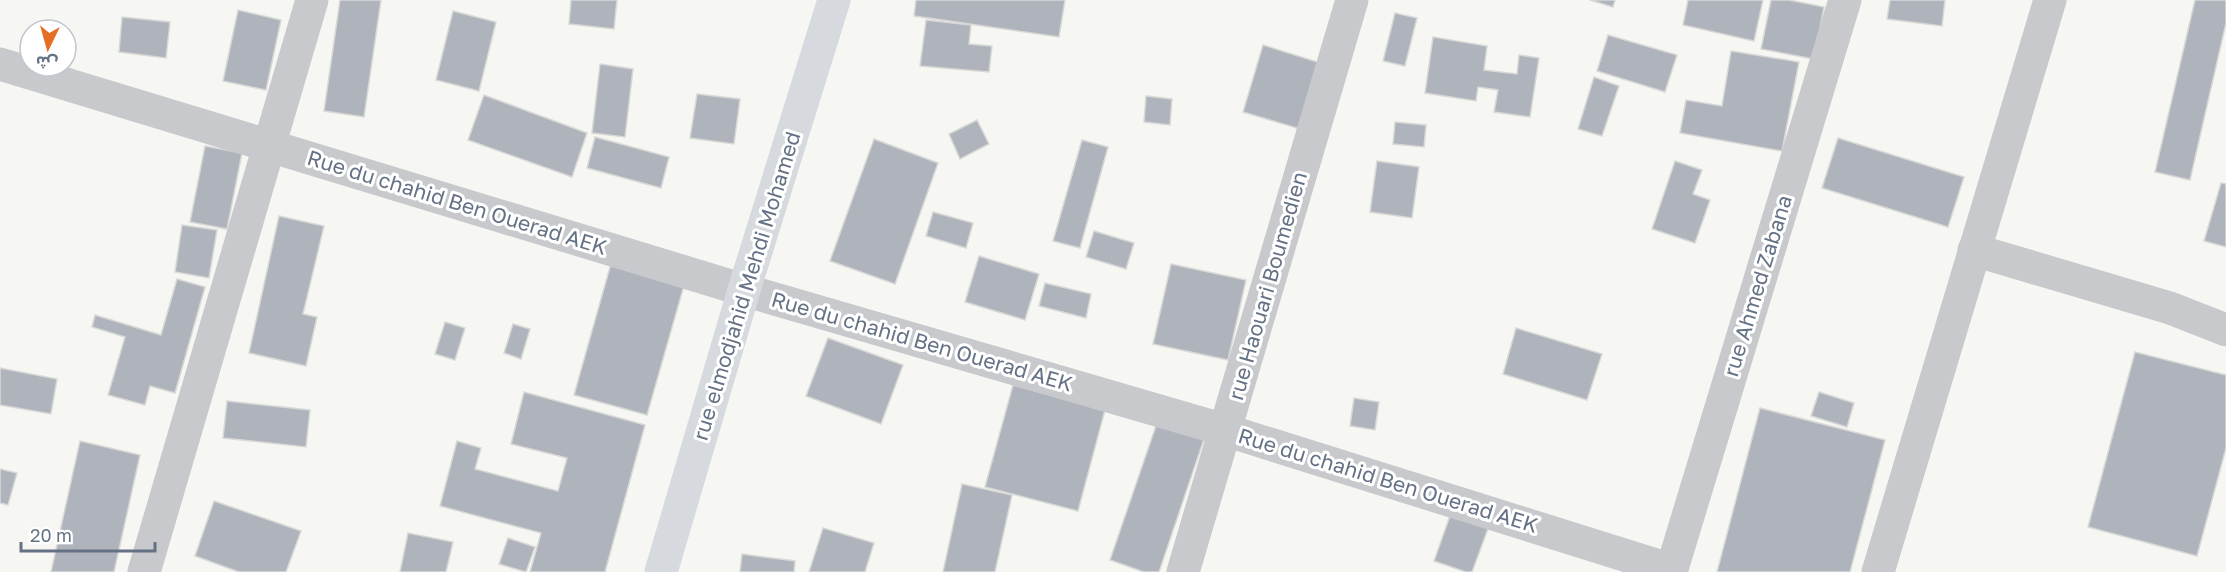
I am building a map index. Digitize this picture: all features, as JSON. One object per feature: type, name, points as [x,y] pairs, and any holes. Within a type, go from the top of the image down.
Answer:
[{"type":"main road","name":"rue elmodjahid Mehdi Mohamed","points":[[661,572],[744,290],[834,0]]},
{"type":"street","points":[[144,572],[312,0]]},
{"type":"street","name":"rue Haouari Boumedien","points":[[1183,572],[1352,0]]},
{"type":"street","name":"rue Ahmed Zabana","points":[[1672,571],[1845,0]]},
{"type":"street","points":[[1878,572],[2050,0]]},
{"type":"street","name":"Rue du chahid Ben Ouerad AEK","points":[[0,64],[744,290],[1225,430],[1672,571]]},
{"type":"street","points":[[1974,250],[2170,308],[2226,330]]},
{"type":"building","points":[[340,0],[381,0],[364,117],[324,111]]},
{"type":"building","points":[[571,0],[617,0],[614,29],[569,24]]},
{"type":"building","points":[[916,0],[1065,0],[1059,37],[914,16]]},
{"type":"building","points":[[1590,0],[1615,0],[1613,7]]},
{"type":"building","points":[[1688,0],[1763,0],[1754,41],[1683,25]]},
{"type":"building","points":[[1771,0],[1789,0],[1824,7],[1814,59],[1761,49]]},
{"type":"building","points":[[1890,0],[1945,0],[1942,26],[1887,19]]},
{"type":"building","points":[[2195,0],[2226,0],[2226,23],[2190,180],[2155,172]]},
{"type":"building","points":[[238,10],[281,20],[266,90],[223,81]]},
{"type":"building","points":[[453,11],[496,22],[479,91],[436,80]]},
{"type":"building","points":[[1395,13],[1417,18],[1405,66],[1383,61]]},
{"type":"building","points":[[122,17],[170,22],[166,58],[119,52]]},
{"type":"building","points":[[926,20],[971,25],[969,44],[992,46],[989,72],[920,66]]},
{"type":"building","points":[[1608,35],[1677,55],[1665,92],[1597,71]]},
{"type":"building","points":[[1433,37],[1487,46],[1484,70],[1517,74],[1519,55],[1539,58],[1530,117],[1494,112],[1498,90],[1478,87],[1476,101],[1425,93]]},
{"type":"building","points":[[1263,45],[1327,65],[1307,131],[1243,112]]},
{"type":"building","points":[[1731,51],[1799,62],[1782,151],[1680,133],[1686,100],[1722,106]]},
{"type":"building","points":[[600,64],[633,69],[625,137],[592,133]]},
{"type":"building","points":[[1594,77],[1619,86],[1602,136],[1578,129]]},
{"type":"building","points":[[697,94],[740,99],[734,144],[690,138]]},
{"type":"building","points":[[484,95],[587,133],[572,177],[468,140]]},
{"type":"building","points":[[1146,96],[1172,99],[1170,125],[1144,122]]},
{"type":"building","points":[[977,120],[989,144],[960,159],[949,134]]},
{"type":"building","points":[[1395,122],[1426,125],[1424,147],[1393,144]]},
{"type":"building","points":[[595,137],[669,157],[661,188],[587,168]]},
{"type":"building","points":[[1838,138],[1964,177],[1948,227],[1822,188]]},
{"type":"building","points":[[874,139],[938,163],[895,284],[830,261]]},
{"type":"building","points":[[1082,140],[1108,147],[1080,248],[1053,241]]},
{"type":"building","points":[[205,146],[242,153],[227,229],[190,222]]},
{"type":"building","points":[[1377,161],[1419,167],[1412,218],[1370,212]]},
{"type":"building","points":[[1675,161],[1702,170],[1693,194],[1710,200],[1695,243],[1652,229]]},
{"type":"building","points":[[2221,183],[2226,184],[2226,247],[2204,241]]},
{"type":"building","points":[[933,212],[973,223],[966,248],[926,236]]},
{"type":"building","points":[[279,216],[324,226],[303,314],[317,317],[306,366],[249,353]]},
{"type":"building","points":[[182,225],[217,230],[209,278],[175,272]]},
{"type":"building","points":[[1094,231],[1134,243],[1126,269],[1086,257]]},
{"type":"building","points":[[979,256],[1039,274],[1025,320],[965,302]]},
{"type":"building","points":[[612,260],[685,282],[647,415],[574,395]]},
{"type":"building","points":[[1171,264],[1246,280],[1228,360],[1153,344]]},
{"type":"building","points":[[177,279],[205,287],[175,393],[150,386],[145,405],[108,395],[125,337],[92,327],[95,315],[161,335]]},
{"type":"building","points":[[1045,283],[1091,294],[1086,318],[1039,306]]},
{"type":"building","points":[[445,322],[465,328],[455,360],[435,354]]},
{"type":"building","points":[[513,324],[530,329],[521,359],[504,353]]},
{"type":"building","points":[[1516,328],[1602,354],[1587,400],[1503,374]]},
{"type":"building","points":[[828,338],[903,365],[881,424],[806,396]]},
{"type":"building","points":[[2135,352],[2226,375],[2226,448],[2197,556],[2088,527]]},
{"type":"building","points":[[0,368],[57,379],[51,414],[0,405]]},
{"type":"building","points":[[1013,385],[1105,410],[1078,511],[985,487]]},
{"type":"building","points":[[524,392],[645,425],[605,572],[530,572],[541,533],[440,506],[457,441],[481,448],[475,469],[558,491],[567,458],[511,444]]},
{"type":"building","points":[[1819,392],[1854,403],[1847,427],[1811,416]]},
{"type":"building","points":[[1354,398],[1379,402],[1375,430],[1350,426]]},
{"type":"building","points":[[227,401],[310,410],[306,447],[223,438]]},
{"type":"building","points":[[1760,408],[1885,440],[1850,572],[1717,572]]},
{"type":"building","points":[[1158,420],[1205,436],[1159,572],[1144,572],[1110,560]]},
{"type":"building","points":[[80,441],[140,455],[114,572],[51,572]]},
{"type":"building","points":[[0,469],[17,473],[8,505],[0,503]]},
{"type":"building","points":[[962,484],[1012,495],[995,572],[943,572]]},
{"type":"building","points":[[214,501],[301,531],[286,572],[239,572],[195,556]]},
{"type":"building","points":[[1451,513],[1489,526],[1472,572],[1434,561]]},
{"type":"building","points":[[823,528],[874,543],[865,572],[809,572]]},
{"type":"building","points":[[408,533],[453,542],[446,572],[400,572]]},
{"type":"building","points":[[508,538],[535,547],[526,572],[499,564]]},
{"type":"building","points":[[742,554],[795,561],[794,572],[740,572]]}]
